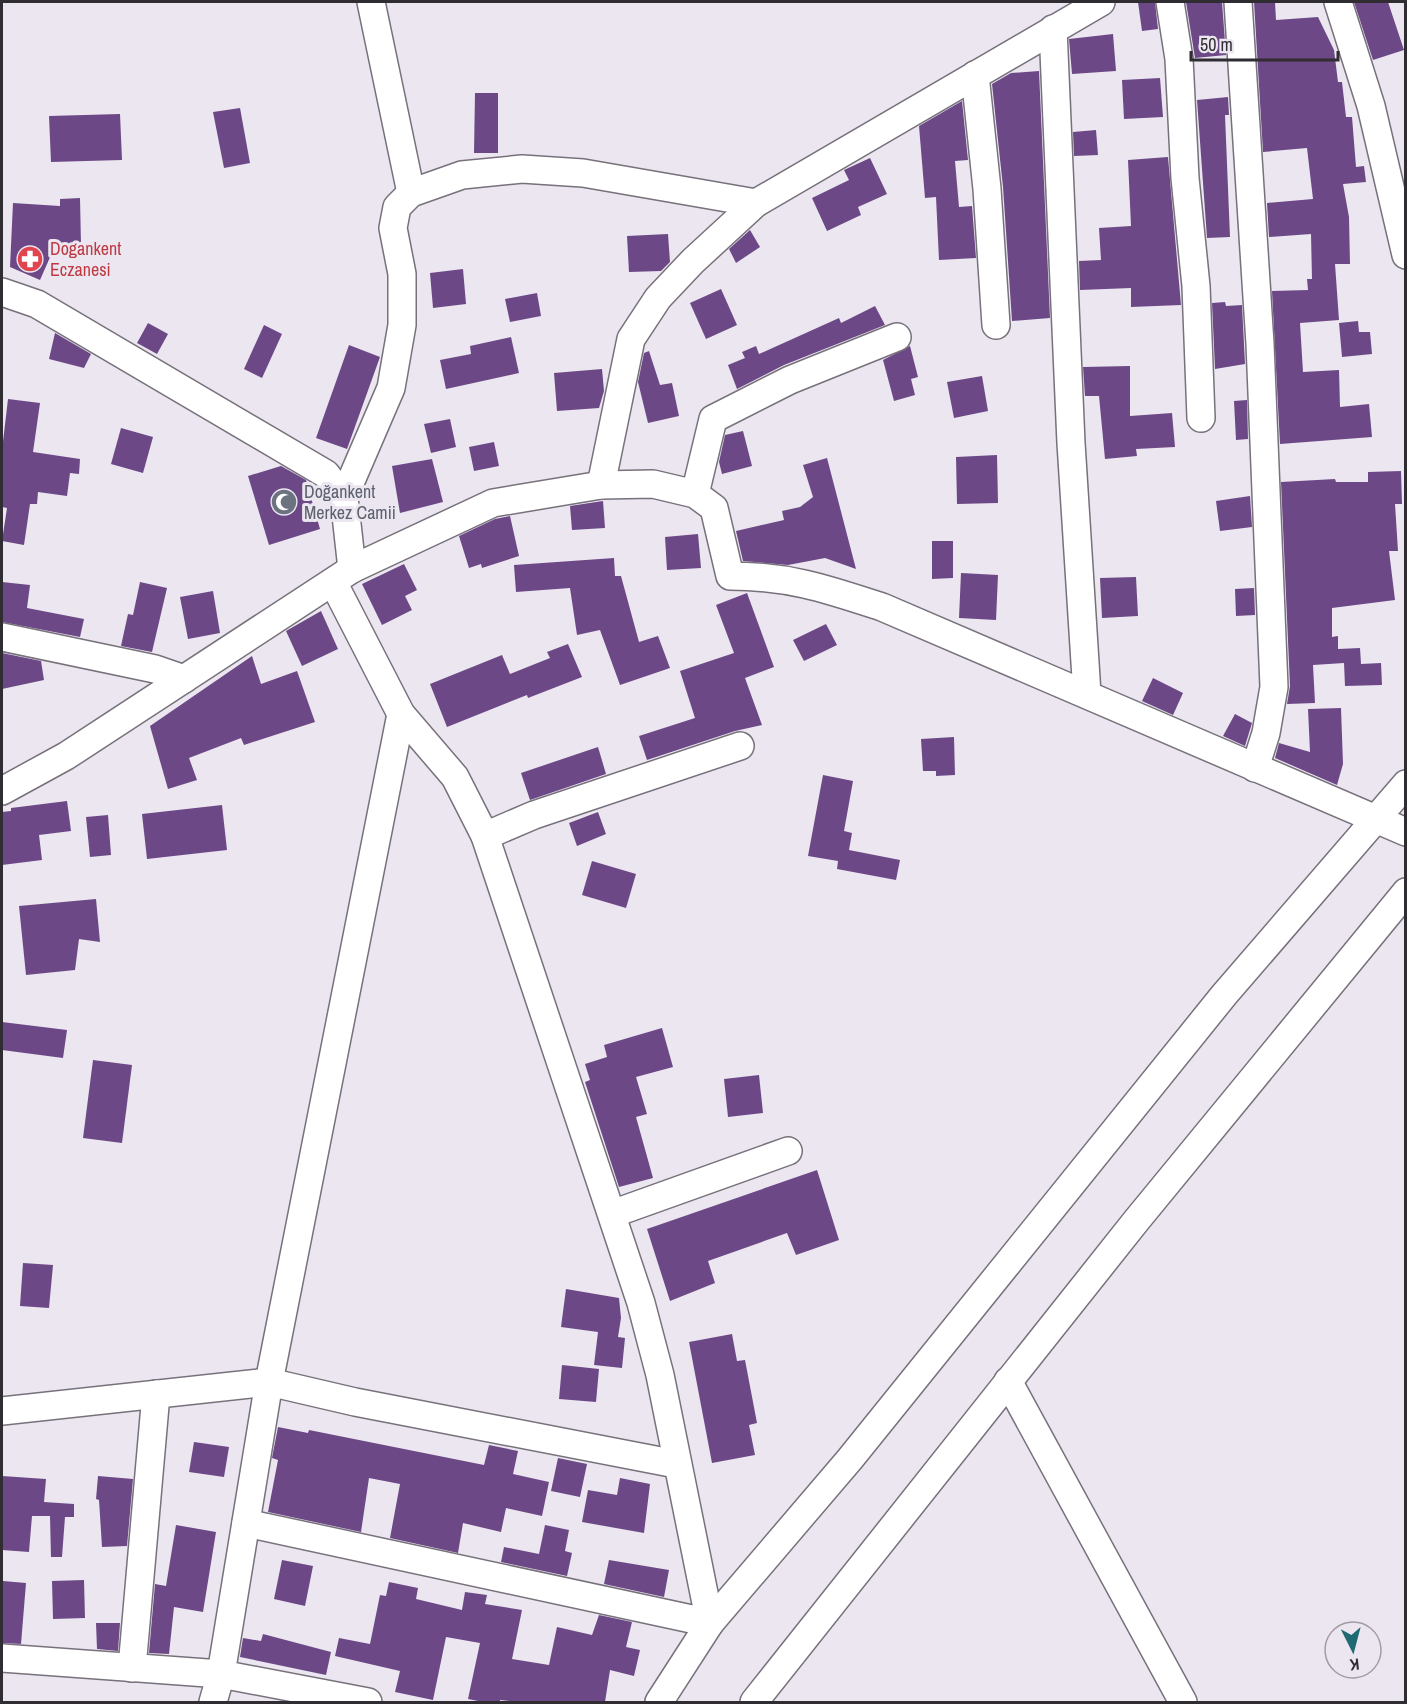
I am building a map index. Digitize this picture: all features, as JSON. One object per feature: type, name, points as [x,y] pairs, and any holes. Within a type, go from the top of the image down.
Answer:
[{"type":"street","points":[[371,2],[411,193]]},
{"type":"street","points":[[601,485],[631,339],[658,298],[756,203],[1101,2]]},
{"type":"street","points":[[1170,2],[1179,59],[1185,178],[1196,286],[1201,418]]},
{"type":"street","points":[[1238,2],[1260,344],[1274,687],[1266,733],[1255,768]]},
{"type":"street","points":[[1338,2],[1371,106],[1406,255]]},
{"type":"street","points":[[1053,29],[1071,443],[1087,694]]},
{"type":"street","points":[[975,75],[987,189],[996,326]]},
{"type":"street","points":[[710,1623],[676,1464],[660,1375],[641,1303],[485,836],[455,777],[401,714],[342,575],[344,497],[391,388],[402,325],[402,274],[393,228],[397,207],[411,193],[462,175],[522,169],[583,173],[756,203]]},
{"type":"street","points":[[2,292],[37,304],[326,474],[344,497]]},
{"type":"street","points":[[695,494],[713,419],[790,380],[897,337]]},
{"type":"street","points":[[2,791],[66,756],[342,575],[493,502],[601,485],[652,484],[695,494],[714,508],[730,576],[768,576],[807,583],[882,607],[1406,832]]},
{"type":"street","points":[[2,637],[156,669],[184,679]]},
{"type":"street","points":[[213,1702],[221,1674],[269,1382],[401,714]]},
{"type":"street","points":[[485,836],[534,815],[740,746]]},
{"type":"street","points":[[659,1702],[710,1623],[850,1459],[1210,1012],[1406,784]]},
{"type":"street","points":[[754,1702],[1008,1381],[1406,892]]},
{"type":"street","points":[[612,1215],[788,1151]]},
{"type":"street","points":[[1008,1381],[1183,1702]]},
{"type":"street","points":[[2,1411],[269,1382],[676,1464]]},
{"type":"street","points":[[132,1668],[156,1394]]},
{"type":"street","points":[[246,1523],[710,1623]]},
{"type":"street","points":[[2,1658],[221,1674],[364,1702]]},
{"type":"building","points":[[1138,2],[1155,2],[1158,29],[1142,31]]},
{"type":"building","points":[[1186,2],[1222,2],[1226,55],[1195,58]]},
{"type":"building","points":[[1254,2],[1275,2],[1276,20],[1318,17],[1334,50],[1338,82],[1342,82],[1346,117],[1352,117],[1356,167],[1364,166],[1366,182],[1343,184],[1349,217],[1350,264],[1335,264],[1339,320],[1300,323],[1303,372],[1339,370],[1340,407],[1369,404],[1372,437],[1280,444],[1272,291],[1308,290],[1307,279],[1312,279],[1311,234],[1269,237],[1267,203],[1313,199],[1307,148],[1263,152]]},
{"type":"building","points":[[1354,2],[1388,2],[1404,50],[1373,60]]},
{"type":"building","points":[[1113,34],[1116,71],[1072,74],[1069,39]]},
{"type":"building","points":[[1039,71],[1050,318],[1012,321],[1003,187],[992,84],[1011,73]]},
{"type":"building","points":[[1160,78],[1163,117],[1124,119],[1122,80]]},
{"type":"building","points":[[475,93],[498,93],[498,153],[474,153]]},
{"type":"building","points":[[1228,97],[1229,115],[1225,115],[1230,237],[1207,238],[1197,100]]},
{"type":"building","points":[[962,101],[968,160],[955,161],[959,207],[972,206],[976,258],[939,260],[936,197],[925,198],[919,126]]},
{"type":"building","points":[[240,108],[250,163],[224,168],[213,112]]},
{"type":"building","points":[[120,114],[122,160],[51,162],[49,116]]},
{"type":"building","points":[[1096,130],[1098,155],[1074,156],[1073,132]]},
{"type":"building","points":[[1168,157],[1181,305],[1131,307],[1131,288],[1080,290],[1079,261],[1101,260],[1099,228],[1131,226],[1128,160]]},
{"type":"building","points":[[870,158],[887,194],[858,207],[861,215],[827,231],[812,198],[849,180],[844,170]]},
{"type":"building","points":[[80,198],[81,245],[55,246],[40,280],[10,267],[13,203],[60,206],[60,199]]},
{"type":"building","points":[[750,230],[760,247],[736,263],[729,249]]},
{"type":"building","points":[[668,234],[670,262],[661,271],[629,272],[627,236]]},
{"type":"building","points":[[463,269],[466,304],[433,308],[430,273]]},
{"type":"building","points":[[721,289],[737,325],[706,339],[690,303]]},
{"type":"building","points":[[537,293],[541,316],[510,322],[505,299]]},
{"type":"building","points":[[1225,302],[1226,306],[1242,305],[1245,364],[1215,369],[1212,303]]},
{"type":"building","points":[[875,306],[885,325],[784,365],[737,389],[728,365],[745,358],[742,352],[756,346],[759,354],[839,318],[841,323]]},
{"type":"building","points":[[1358,321],[1359,332],[1370,332],[1372,354],[1342,357],[1339,323]]},
{"type":"building","points":[[148,323],[168,334],[157,354],[137,343]]},
{"type":"building","points":[[264,325],[282,334],[262,378],[244,369]]},
{"type":"building","points":[[55,333],[91,354],[84,368],[49,359]]},
{"type":"building","points":[[511,337],[519,373],[446,389],[440,360],[471,354],[470,346]]},
{"type":"building","points":[[349,345],[380,357],[347,449],[316,438]]},
{"type":"building","points":[[910,346],[918,377],[911,379],[915,395],[894,401],[883,360]]},
{"type":"building","points":[[649,351],[660,385],[672,383],[679,416],[648,423],[638,382],[644,353]]},
{"type":"building","points":[[1130,366],[1130,416],[1172,413],[1175,447],[1136,449],[1137,456],[1105,459],[1099,396],[1085,396],[1083,367]]},
{"type":"building","points":[[602,369],[604,391],[599,408],[557,411],[554,373]]},
{"type":"building","points":[[982,376],[988,411],[954,418],[947,382]]},
{"type":"building","points":[[8,399],[40,403],[33,452],[80,459],[79,474],[70,473],[67,496],[38,492],[37,504],[30,504],[24,545],[2,541],[7,508],[2,507],[2,450]]},
{"type":"building","points":[[1247,400],[1248,439],[1236,440],[1234,401]]},
{"type":"building","points":[[450,419],[456,447],[431,453],[424,424]]},
{"type":"building","points":[[121,428],[153,437],[143,473],[111,464]]},
{"type":"building","points":[[743,431],[752,466],[722,474],[719,462],[725,435]]},
{"type":"building","points":[[494,442],[499,466],[474,471],[469,447]]},
{"type":"building","points":[[997,455],[998,503],[957,504],[956,457]]},
{"type":"building","points":[[827,458],[856,569],[825,558],[788,565],[743,561],[736,531],[784,520],[782,511],[800,507],[813,497],[803,465]]},
{"type":"building","points":[[432,459],[443,502],[400,513],[392,466]]},
{"type":"building","name":"Doğankent Merkez Camii","points":[[281,466],[306,480],[320,529],[269,545],[248,476]]},
{"type":"building","points":[[1401,471],[1402,504],[1395,504],[1398,551],[1389,551],[1395,600],[1332,608],[1332,637],[1338,636],[1338,649],[1360,648],[1361,664],[1381,663],[1382,685],[1345,686],[1344,663],[1313,665],[1315,703],[1287,704],[1290,686],[1281,482],[1335,479],[1336,482],[1368,482],[1368,472]]},
{"type":"building","points":[[1250,496],[1252,527],[1220,531],[1216,501]]},
{"type":"building","points":[[603,501],[605,528],[572,530],[570,506]]},
{"type":"building","points":[[510,516],[519,556],[482,568],[481,564],[469,568],[459,536],[495,519]]},
{"type":"building","points":[[698,534],[701,568],[667,570],[665,537]]},
{"type":"building","points":[[932,541],[953,541],[953,578],[932,579]]},
{"type":"building","points":[[614,558],[615,576],[621,576],[639,642],[658,636],[670,668],[620,685],[600,630],[577,635],[570,588],[516,592],[514,565]]},
{"type":"building","points":[[404,564],[417,590],[405,596],[412,610],[382,625],[362,584]]},
{"type":"building","points":[[961,573],[998,575],[996,620],[959,618]]},
{"type":"building","points":[[1136,577],[1138,616],[1102,618],[1100,578]]},
{"type":"building","points":[[2,582],[30,585],[27,608],[84,619],[80,637],[2,622]]},
{"type":"building","points":[[140,582],[167,588],[152,652],[121,646],[128,614],[133,615]]},
{"type":"building","points":[[1254,588],[1255,615],[1236,616],[1235,589]]},
{"type":"building","points":[[213,591],[220,633],[188,639],[180,597]]},
{"type":"building","points":[[747,593],[774,667],[745,678],[762,725],[735,731],[647,760],[639,736],[695,718],[680,671],[734,653],[716,605]]},
{"type":"building","points":[[321,611],[338,649],[302,666],[286,631]]},
{"type":"building","points":[[826,624],[837,645],[804,661],[793,640]]},
{"type":"building","points":[[568,644],[582,677],[528,698],[527,695],[447,727],[430,684],[502,655],[510,674],[550,658],[547,652]]},
{"type":"building","points":[[2,653],[41,661],[44,680],[2,689]]},
{"type":"building","points":[[252,656],[261,684],[297,671],[315,722],[244,745],[241,738],[189,758],[197,780],[168,789],[150,726]]},
{"type":"building","points":[[1153,678],[1183,693],[1173,715],[1142,701]]},
{"type":"building","points":[[1341,708],[1343,764],[1337,785],[1275,758],[1279,743],[1310,752],[1308,709]]},
{"type":"building","points":[[1235,714],[1252,723],[1245,746],[1223,736]]},
{"type":"building","points":[[954,737],[955,775],[936,776],[936,771],[923,771],[921,739]]},
{"type":"building","points":[[598,747],[606,774],[530,800],[521,773]]},
{"type":"building","points":[[823,775],[853,781],[844,831],[852,833],[849,850],[900,860],[896,880],[837,869],[838,861],[808,856]]},
{"type":"building","points":[[67,801],[71,831],[39,835],[42,860],[2,865],[2,812],[11,811],[11,808]]},
{"type":"building","points":[[222,805],[227,850],[147,859],[142,814]]},
{"type":"building","points":[[598,812],[606,834],[577,846],[569,823]]},
{"type":"building","points":[[108,815],[111,855],[90,857],[86,817]]},
{"type":"building","points":[[592,861],[636,874],[626,908],[582,895]]},
{"type":"building","points":[[96,899],[100,942],[79,939],[75,970],[26,975],[19,906]]},
{"type":"building","points":[[2,1022],[67,1030],[63,1058],[2,1050]]},
{"type":"building","points":[[662,1028],[673,1067],[636,1077],[647,1114],[636,1117],[653,1178],[619,1187],[585,1082],[590,1080],[585,1064],[607,1057],[604,1045]]},
{"type":"building","points":[[93,1060],[132,1065],[122,1143],[83,1138]]},
{"type":"building","points":[[759,1075],[763,1113],[728,1117],[724,1079]]},
{"type":"building","points":[[817,1170],[839,1240],[796,1255],[787,1233],[708,1261],[715,1283],[670,1301],[647,1229]]},
{"type":"building","points":[[23,1263],[53,1265],[49,1308],[20,1306]]},
{"type":"building","points":[[566,1289],[619,1298],[621,1318],[618,1337],[625,1338],[622,1368],[594,1365],[598,1332],[561,1327]]},
{"type":"building","points":[[732,1334],[737,1361],[745,1360],[757,1423],[749,1425],[755,1455],[712,1463],[689,1342]]},
{"type":"building","points":[[562,1365],[599,1369],[596,1402],[559,1399]]},
{"type":"building","points":[[278,1427],[308,1433],[309,1430],[484,1465],[489,1445],[518,1451],[513,1474],[549,1482],[542,1516],[506,1508],[501,1532],[463,1523],[458,1553],[390,1538],[400,1484],[369,1478],[361,1532],[268,1512],[278,1460],[272,1458]]},
{"type":"building","points":[[194,1442],[229,1447],[224,1477],[189,1472]]},
{"type":"building","points":[[558,1458],[587,1464],[580,1497],[551,1491]]},
{"type":"building","points":[[2,1476],[46,1479],[44,1502],[74,1504],[74,1517],[65,1517],[62,1557],[51,1557],[50,1516],[32,1516],[29,1552],[2,1550]]},
{"type":"building","points":[[98,1476],[133,1479],[127,1546],[102,1547],[99,1500],[96,1499]]},
{"type":"building","points":[[620,1478],[650,1484],[644,1533],[582,1522],[588,1490],[617,1495]]},
{"type":"building","points":[[176,1525],[216,1532],[203,1612],[174,1607],[169,1654],[149,1653],[155,1584],[166,1586]]},
{"type":"building","points":[[545,1525],[569,1530],[565,1551],[572,1553],[567,1576],[501,1562],[504,1547],[539,1554]]},
{"type":"building","points":[[282,1560],[313,1566],[305,1606],[274,1599]]},
{"type":"building","points":[[609,1560],[669,1570],[664,1597],[604,1584]]},
{"type":"building","points":[[84,1580],[85,1618],[53,1619],[52,1581]]},
{"type":"building","points":[[3,1581],[26,1583],[21,1644],[2,1643]]},
{"type":"building","points":[[389,1582],[418,1588],[416,1599],[462,1610],[465,1592],[487,1595],[485,1604],[522,1610],[512,1659],[549,1665],[557,1627],[592,1635],[599,1615],[632,1622],[626,1647],[640,1650],[634,1676],[610,1670],[605,1702],[500,1700],[500,1702],[483,1702],[468,1699],[480,1643],[446,1637],[433,1700],[395,1692],[400,1671],[335,1656],[339,1638],[370,1644],[380,1595],[386,1596]]},
{"type":"building","points":[[96,1623],[120,1623],[118,1651],[97,1649]]},
{"type":"building","points":[[263,1634],[331,1652],[326,1675],[240,1657],[243,1638],[261,1641]]},
{"type":"place","name":"Dogankent Eczanesi","points":[[30,259]]},
{"type":"place","name":"Doğankent Merkez Camii","points":[[284,502]]}]
